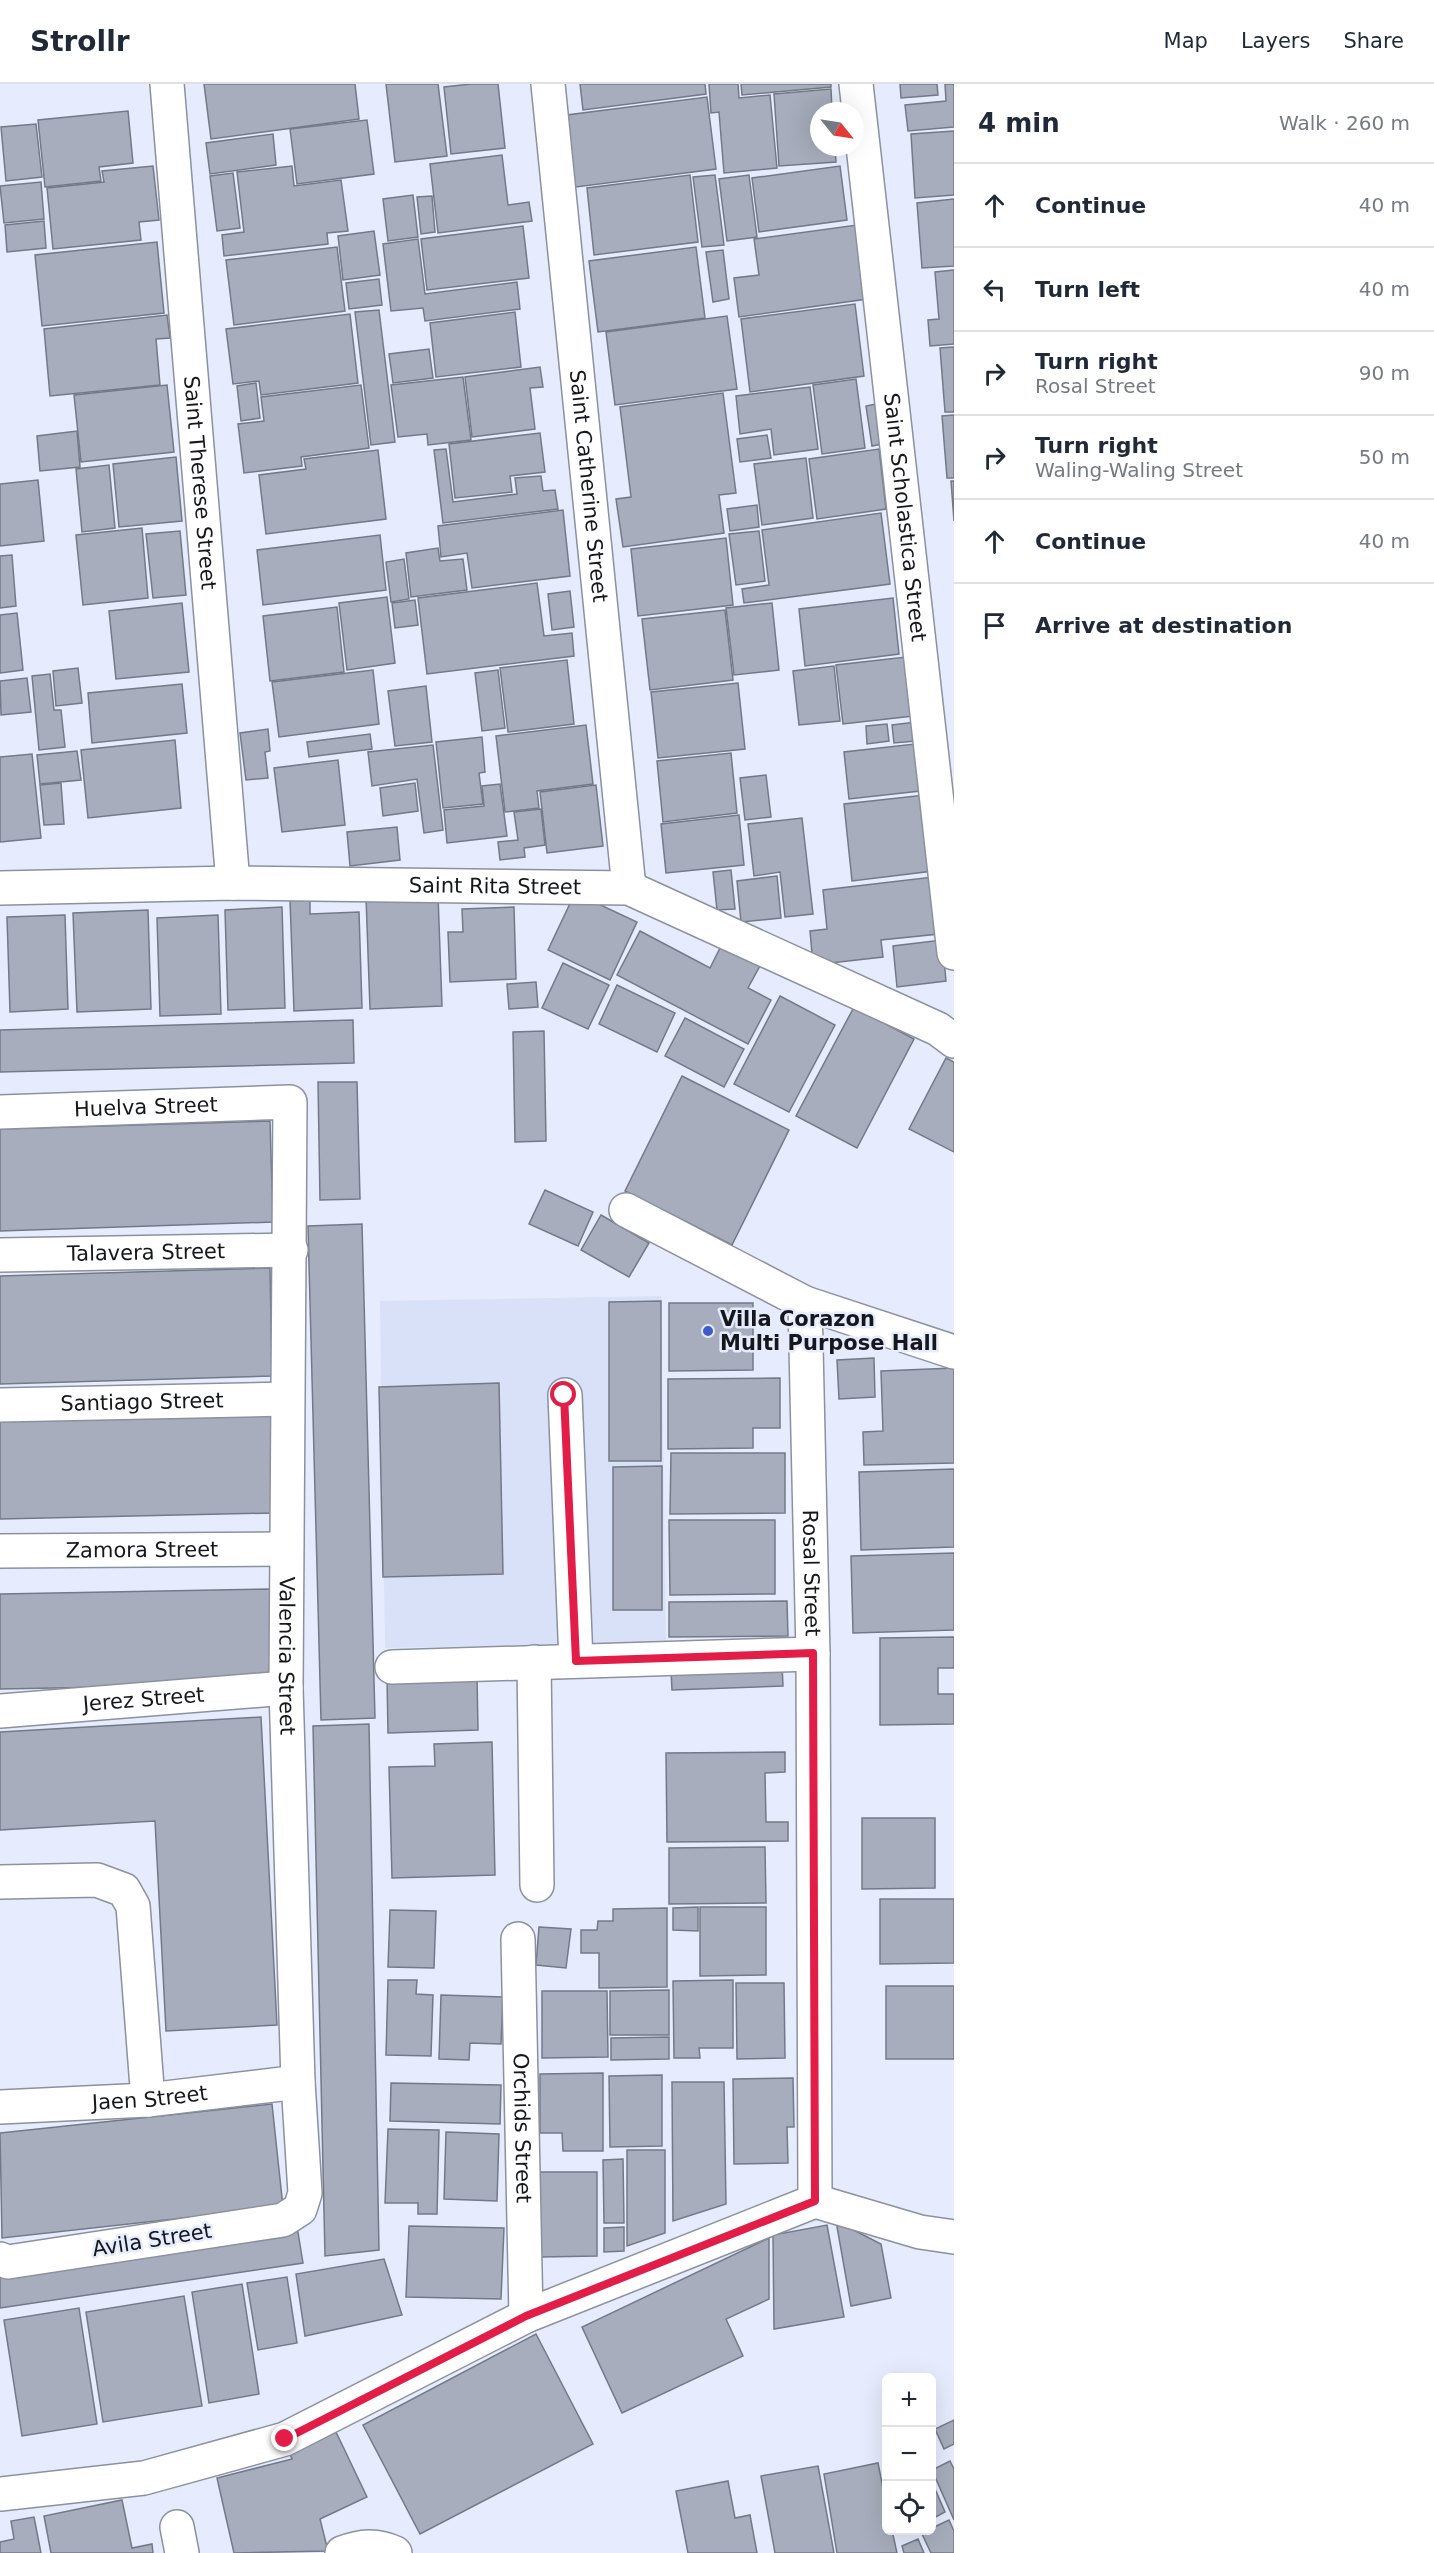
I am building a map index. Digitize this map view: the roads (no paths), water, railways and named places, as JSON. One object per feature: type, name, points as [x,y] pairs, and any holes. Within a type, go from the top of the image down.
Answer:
[{"type":"street","name":"Saint Therese Street","points":[[167,84],[233,883]]},
{"type":"street","name":"Saint Catherine Street","points":[[548,84],[629,888]]},
{"type":"street","name":"Saint Scholastica Street","points":[[856,84],[954,952]]},
{"type":"street","name":"Saint Rita Street","points":[[0,888],[233,883],[629,888],[938,1029],[954,1041]]},
{"type":"street","name":"Huelva Street","points":[[0,1112],[290,1102]]},
{"type":"street","name":"Valencia Street","points":[[290,1102],[291,1250],[286,1400],[286,1688],[298,2082],[305,2193],[300,2209]]},
{"type":"street","points":[[626,1210],[805,1304],[954,1352]]},
{"type":"street","name":"Talavera Street","points":[[0,1255],[291,1250]]},
{"type":"street","name":"Rosal Street","points":[[805,1304],[813,1653],[815,2201]]},
{"type":"street","points":[[564,1395],[576,1661]]},
{"type":"street","name":"Santiago Street","points":[[0,1405],[286,1400]]},
{"type":"street","name":"Zamora Street","points":[[0,1551],[285,1549]]},
{"type":"street","points":[[392,1667],[813,1653]]},
{"type":"street","points":[[534,1662],[537,1885]]},
{"type":"street","name":"Jerez Street","points":[[0,1711],[286,1688]]},
{"type":"street","points":[[0,1882],[98,1880],[124,1890],[133,1906],[148,2100]]},
{"type":"street","name":"Orchids Street","points":[[518,1939],[526,2316]]},
{"type":"street","name":"Jaen Street","points":[[0,2107],[148,2100],[298,2082]]},
{"type":"street","points":[[0,2494],[144,2478],[285,2439],[526,2316],[815,2201],[920,2232],[954,2237]]},
{"type":"street","name":"Avila Street","points":[[0,2259],[8,2262],[283,2220],[300,2209]]},
{"type":"street","points":[[342,2553],[361,2546],[384,2548],[395,2553]]},
{"type":"place","name":"Villa Corazon Multi Purpose Hall","points":[[708,1331]]}]
